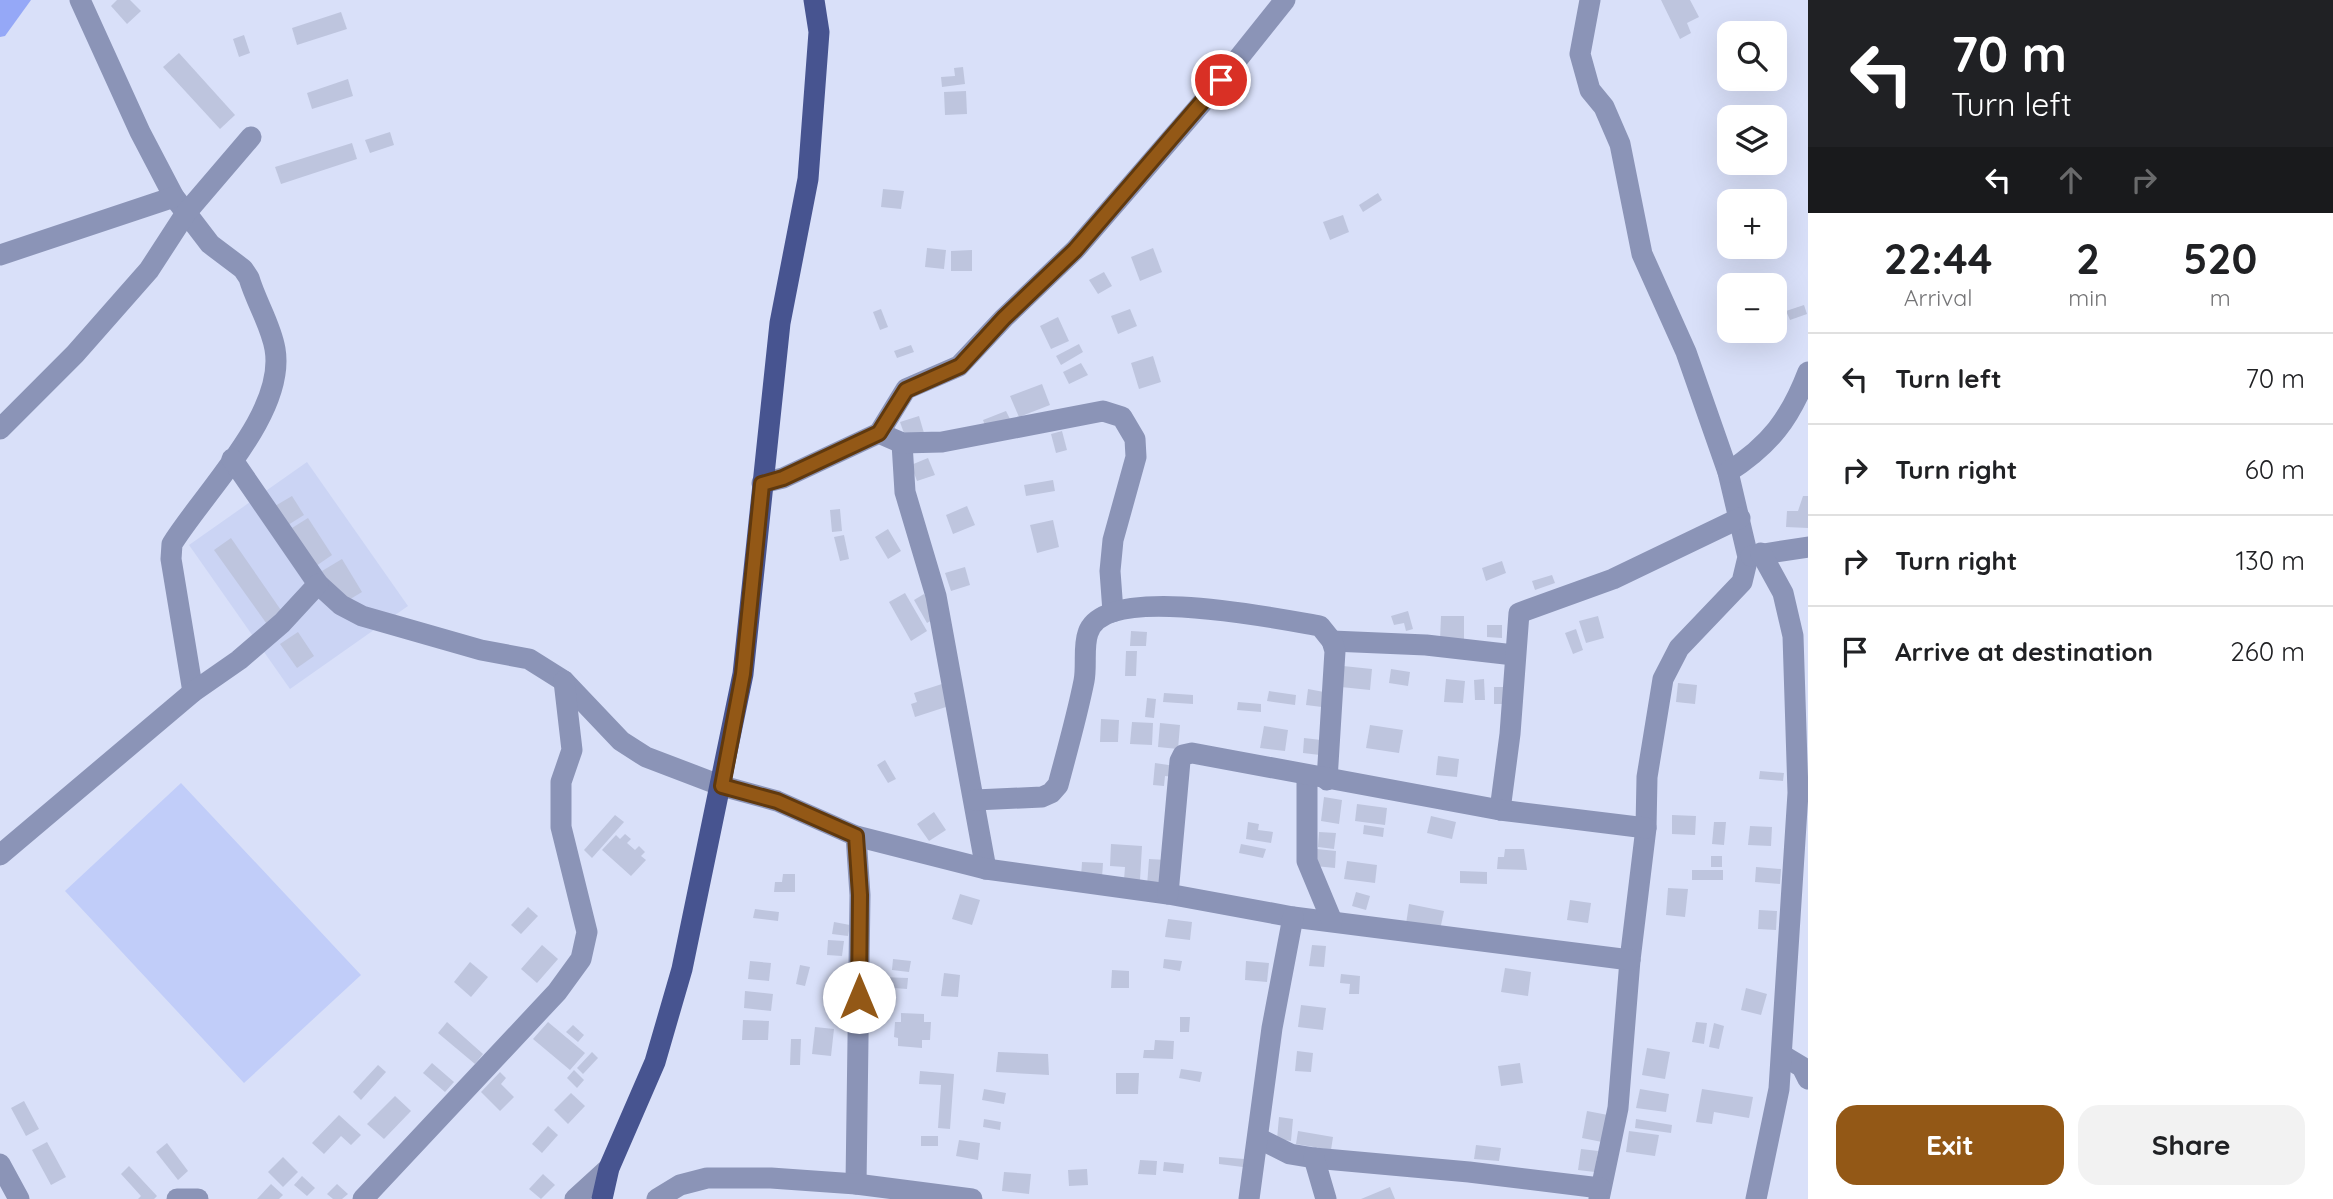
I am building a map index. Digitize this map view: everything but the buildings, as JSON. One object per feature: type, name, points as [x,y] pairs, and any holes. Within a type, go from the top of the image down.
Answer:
[{"type":"main road","points":[[602,1199],[609,1168],[658,1051],[682,969],[722,786],[743,674],[780,323],[808,180],[819,32],[814,0]]},
{"type":"street","points":[[80,0],[140,132],[180,205],[210,243],[243,269],[249,278],[275,350],[275,374],[270,401],[172,544],[171,559],[193,692]]},
{"type":"street","points":[[762,484],[783,478],[879,433],[906,390],[960,366],[1004,318],[1075,250],[1209,95],[1285,0]]},
{"type":"street","points":[[1590,0],[1580,54],[1590,90],[1604,107],[1620,144],[1642,254],[1686,352],[1754,555],[1783,593],[1793,636],[1798,793],[1798,920],[1779,1089],[1756,1199]]},
{"type":"street","points":[[0,429],[75,354],[149,270],[180,205],[251,137]]},
{"type":"street","points":[[0,255],[180,205]]},
{"type":"street","points":[[1728,472],[1758,452],[1784,424],[1808,372]]},
{"type":"street","points":[[879,433],[902,443],[942,442],[1103,411],[1122,417],[1135,439],[1136,457],[1113,540],[1110,571],[1113,612]]},
{"type":"street","points":[[902,443],[905,492],[936,596],[986,869]]},
{"type":"street","points":[[232,459],[318,584],[341,606],[362,616],[481,650],[530,659],[564,681],[621,741],[646,757],[722,786],[777,801],[856,836],[986,869],[1168,894],[1293,917],[1630,960]]},
{"type":"street","points":[[1500,810],[1510,734],[1519,613],[1613,579],[1741,518]]},
{"type":"street","points":[[1754,555],[1808,547]]},
{"type":"street","points":[[1258,1138],[1290,1154],[1314,1158],[1469,1172],[1599,1194],[1618,1108],[1630,960],[1646,828],[1647,777],[1664,679],[1679,648],[1742,582],[1754,555]]},
{"type":"street","points":[[0,855],[193,692],[239,660],[282,623],[318,584]]},
{"type":"street","points":[[975,800],[1042,797],[1051,793],[1058,785],[1085,678],[1088,632],[1098,619],[1132,608],[1181,606],[1320,626],[1332,641],[1335,652],[1307,861],[1332,921]]},
{"type":"street","points":[[1332,641],[1426,645],[1514,655]]},
{"type":"street","points":[[363,1199],[557,992],[581,959],[587,932],[561,827],[561,782],[572,750],[564,681]]},
{"type":"street","points":[[1168,894],[1180,761],[1183,755],[1192,753],[1500,810],[1646,828]]},
{"type":"street","points":[[856,836],[860,895],[856,1184]]},
{"type":"street","points":[[1249,1199],[1272,1028],[1293,917]]},
{"type":"street","points":[[1782,1055],[1802,1067],[1808,1079]]},
{"type":"street","points":[[1314,1158],[1326,1199]]},
{"type":"street","points":[[0,1164],[19,1199]]},
{"type":"street","points":[[575,1199],[609,1168]]},
{"type":"street","points":[[657,1199],[680,1185],[707,1178],[771,1178],[856,1184],[972,1199]]},
{"type":"street","points":[[177,1199],[198,1199]]},
{"type":"shaded area","points":[[0,0],[31,0],[5,36],[0,37]]},
{"type":"shaded area","points":[[307,462],[408,606],[290,689],[189,545]]},
{"type":"shaded area","points":[[181,783],[361,975],[244,1083],[65,891]]},
{"type":"route","points":[[859,997],[860,895],[856,836],[777,801],[722,786],[743,674],[762,484],[783,478],[879,433],[906,390],[915,383],[960,366],[1004,318],[1075,250],[1221,80]]}]
